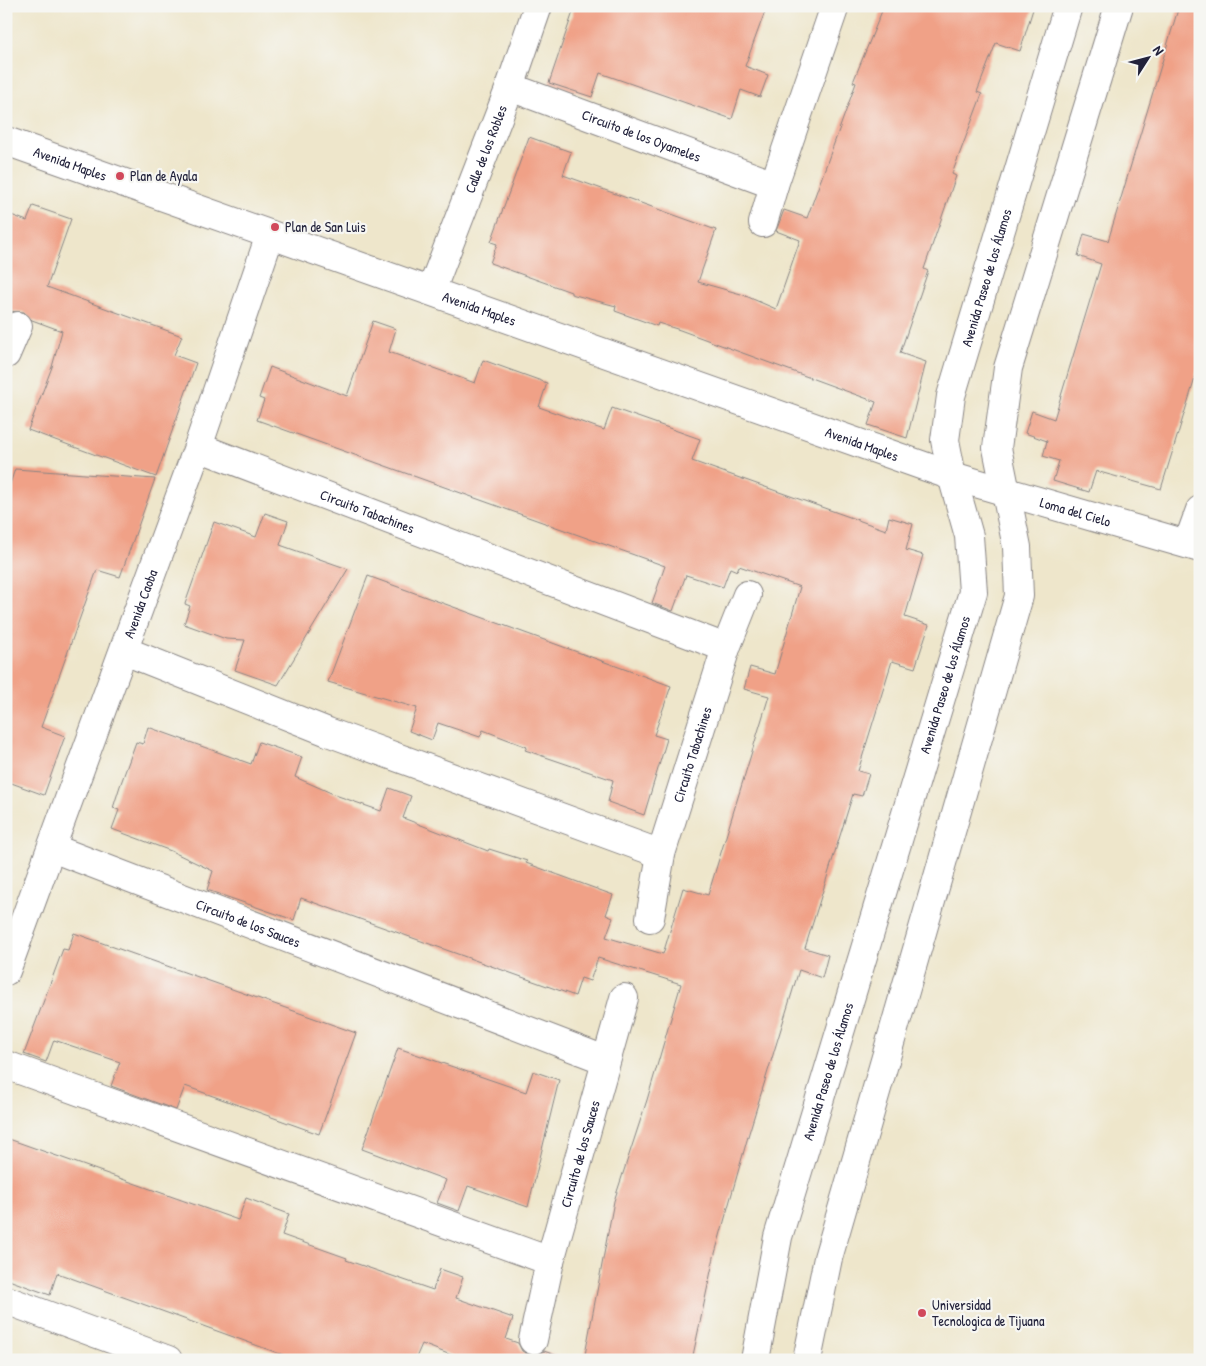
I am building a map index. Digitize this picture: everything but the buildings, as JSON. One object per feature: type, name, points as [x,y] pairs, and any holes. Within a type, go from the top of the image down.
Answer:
[{"type":"street","name":"Calle de los Robles","points":[[431,291],[510,87],[538,6]]},
{"type":"street","points":[[764,223],[774,184],[835,6]]},
{"type":"street","name":"Avenida Paseo de los Álamos","points":[[755,1360],[778,1237],[973,592],[969,536],[952,476],[946,440],[951,396],[1068,6]]},
{"type":"street","points":[[807,1360],[828,1258],[1019,596],[1017,547],[997,448],[1008,368],[1119,6]]},
{"type":"street","name":"Circuito de los Oyameles","points":[[510,87],[774,184]]},
{"type":"street","name":"Avenida Maples","points":[[6,141],[952,476]]},
{"type":"street","name":"Avenida Caoba","points":[[6,971],[125,651],[198,447],[270,234]]},
{"type":"street","points":[[6,354],[18,326]]},
{"type":"street","name":"Circuito Tabachines","points":[[198,447],[726,648],[661,854],[650,918]]},
{"type":"street","name":"Loma del Cielo","points":[[952,476],[1194,546]]},
{"type":"street","points":[[1194,546],[1200,510]]},
{"type":"street","points":[[726,648],[747,595]]},
{"type":"street","points":[[125,651],[328,732],[661,854]]},
{"type":"street","name":"Circuito de los Sauces","points":[[52,848],[605,1060],[550,1261],[533,1340]]},
{"type":"street","points":[[605,1060],[624,998]]},
{"type":"street","points":[[6,1065],[550,1261]]},
{"type":"street","points":[[6,1300],[168,1360]]},
{"type":"place","name":"Plan de Ayala","points":[[120,176]]},
{"type":"place","name":"Plan de San Luis","points":[[275,227]]},
{"type":"place","name":"Universidad Tecnologica de Tijuana","points":[[922,1313]]}]
